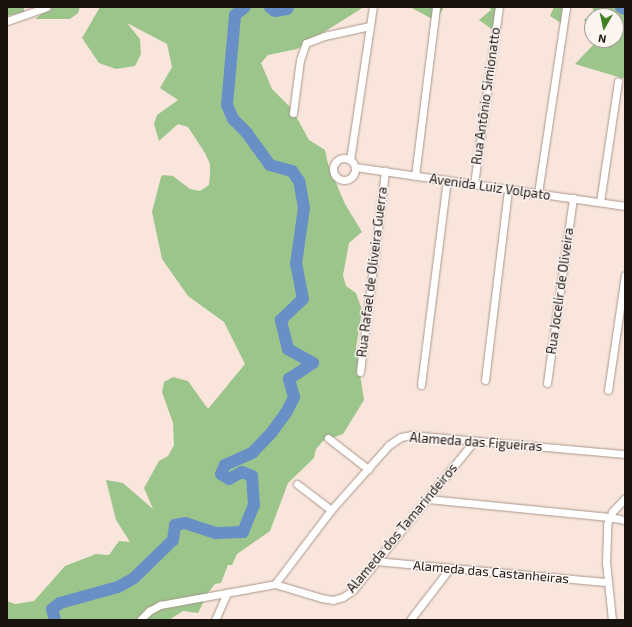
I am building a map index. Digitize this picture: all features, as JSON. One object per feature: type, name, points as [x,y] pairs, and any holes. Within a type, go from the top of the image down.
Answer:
[{"type":"street","points":[[7,21],[47,7]]},
{"type":"street","points":[[350,160],[373,7]]},
{"type":"street","points":[[415,176],[436,7]]},
{"type":"street","name":"Rua Antônio Simionatto","points":[[474,184],[499,7]]},
{"type":"street","points":[[538,194],[566,7]]},
{"type":"street","points":[[293,113],[300,60],[306,43],[324,36],[370,26]]},
{"type":"street","points":[[600,202],[618,81]]},
{"type":"street","points":[[346,158],[350,160],[355,167],[355,172],[350,178],[341,179],[335,174],[334,166],[338,160],[346,158]]},
{"type":"street","name":"Avenida Luiz Volpato","points":[[355,167],[625,206]]},
{"type":"street","name":"Rua Rafael de Oliveira Guerra","points":[[360,372],[385,171]]},
{"type":"street","points":[[421,385],[447,180]]},
{"type":"street","points":[[485,380],[508,189]]},
{"type":"street","name":"Rua Jocelir de Oliveira","points":[[547,383],[573,198]]},
{"type":"street","points":[[608,390],[625,275]]},
{"type":"street","name":"Alameda das Figueiras","points":[[275,584],[331,510],[389,445],[401,437],[411,435],[625,454]]},
{"type":"street","points":[[328,438],[368,469]]},
{"type":"street","name":"Alameda dos Tamarindeiros","points":[[275,584],[321,598],[333,600],[343,597],[353,590],[375,561],[428,499],[474,441]]},
{"type":"street","points":[[297,484],[331,510]]},
{"type":"street","points":[[612,620],[608,582],[607,524],[612,512],[625,498]]},
{"type":"street","points":[[428,499],[609,517],[625,520]]},
{"type":"street","name":"Alameda das Castanheiras","points":[[375,561],[608,582]]},
{"type":"street","points":[[410,620],[450,568]]},
{"type":"street","points":[[140,620],[149,611],[160,605],[275,584]]},
{"type":"street","points":[[215,620],[227,593]]},
{"type":"green space","points":[[7,7],[24,7],[24,12],[7,16]]},
{"type":"green space","points":[[39,7],[80,7],[78,13],[70,19],[35,19],[46,11]]},
{"type":"green space","points":[[100,7],[364,7],[297,49],[268,55],[261,63],[272,89],[292,109],[309,140],[325,150],[328,164],[345,204],[362,232],[349,243],[343,275],[346,286],[356,293],[362,310],[356,348],[364,400],[343,434],[323,441],[316,449],[314,458],[288,483],[270,531],[237,554],[232,565],[228,565],[221,583],[215,584],[208,593],[198,613],[183,611],[169,620],[7,620],[7,601],[15,604],[34,601],[65,566],[96,554],[109,555],[119,541],[130,542],[116,520],[106,480],[123,483],[153,509],[144,488],[159,461],[168,456],[174,445],[173,423],[162,392],[164,382],[173,377],[188,381],[208,409],[245,364],[224,322],[188,296],[162,259],[152,212],[161,177],[163,175],[173,176],[190,189],[200,191],[209,185],[210,175],[210,164],[205,153],[188,127],[178,124],[159,141],[154,124],[157,115],[178,100],[160,88],[172,67],[167,44],[127,23],[140,39],[141,54],[135,66],[116,69],[99,63],[82,38]]},
{"type":"green space","points":[[410,7],[444,7],[436,21]]},
{"type":"green space","points":[[489,7],[500,7],[497,33],[479,20],[491,10]]},
{"type":"green space","points":[[554,7],[592,7],[571,8],[561,23],[550,16]]},
{"type":"green space","points":[[625,7],[625,79],[575,64],[590,48],[624,48],[624,8],[592,8]]},
{"type":"waterway","points":[[55,620],[52,609],[60,603],[118,587],[134,578],[173,540],[175,525],[185,523],[216,533],[243,532],[254,505],[252,476],[242,472],[229,479],[221,474],[225,465],[252,453],[272,432],[286,413],[294,397],[289,379],[313,363],[288,349],[281,320],[303,299],[296,264],[304,208],[299,181],[292,171],[270,165],[247,133],[233,119],[227,105],[235,15],[245,7]]},
{"type":"waterway","points":[[270,7],[275,11],[287,9],[288,7]]},
{"type":"waterway","points":[[621,7],[625,9]]}]
